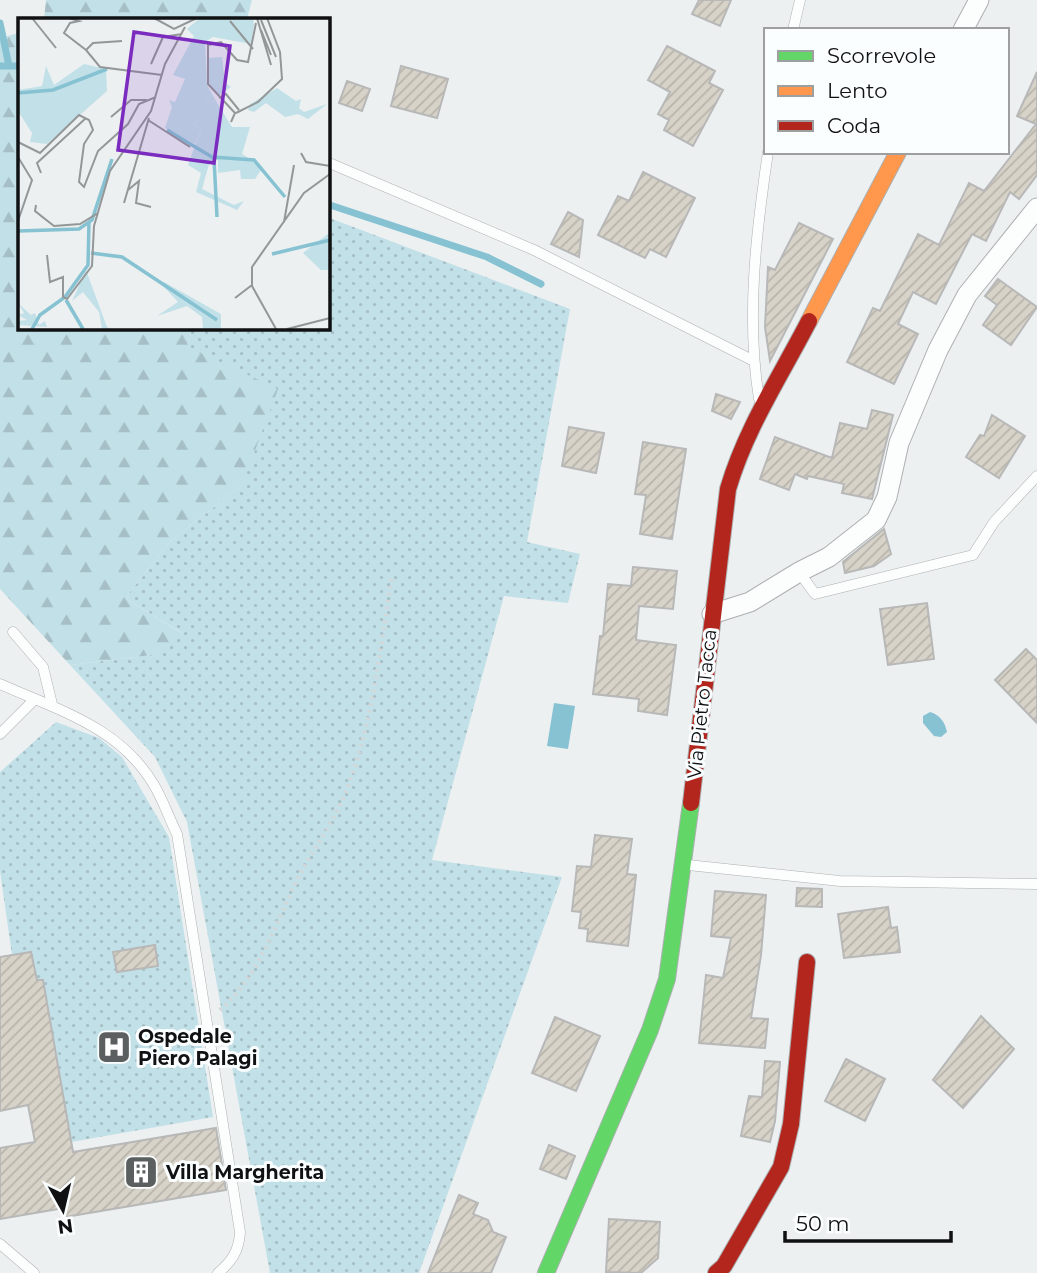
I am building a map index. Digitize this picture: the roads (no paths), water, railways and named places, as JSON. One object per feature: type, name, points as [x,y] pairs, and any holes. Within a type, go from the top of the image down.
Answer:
[{"type":"street","points":[[964,28],[979,0]]},
{"type":"street","name":"Via Pietro Tacca","points":[[546,1273],[654,1018],[667,979],[684,865],[728,489],[736,462],[760,408],[782,376],[897,154]]},
{"type":"street","points":[[712,614],[750,602],[829,557],[876,520],[887,497],[900,443],[938,351],[967,295],[1037,208]]},
{"type":"street","points":[[716,1273],[724,1266],[781,1167],[791,1124],[807,962]]},
{"type":"lane","points":[[793,28],[800,0]]},
{"type":"lane","points":[[760,408],[754,361],[754,266],[768,154]]},
{"type":"lane","points":[[329,163],[534,250],[754,361]]},
{"type":"lane","points":[[799,572],[815,594],[973,555],[994,522],[1037,476]]},
{"type":"lane","points":[[13,632],[43,667],[52,704]]},
{"type":"lane","points":[[0,684],[52,704],[99,728],[127,749],[154,785],[177,834],[240,1232],[239,1245],[232,1261],[218,1273]]},
{"type":"lane","points":[[0,734],[35,699]]},
{"type":"lane","points":[[684,865],[840,881],[1037,884]]},
{"type":"lane","points":[[0,1244],[34,1273]]},
{"type":"water","points":[[554,703],[575,706],[568,749],[547,746]]},
{"type":"water","points":[[930,712],[939,717],[945,725],[947,732],[941,737],[934,736],[923,723],[923,716]]},
{"type":"waterway","points":[[0,23],[9,66]]},
{"type":"waterway","points":[[0,66],[18,66]]},
{"type":"waterway","points":[[329,205],[487,257],[541,284]]},
{"type":"place","name":"Ospedale Piero Palagi","points":[[114,1047]]},
{"type":"place","name":"Villa Margherita","points":[[141,1172]]}]
